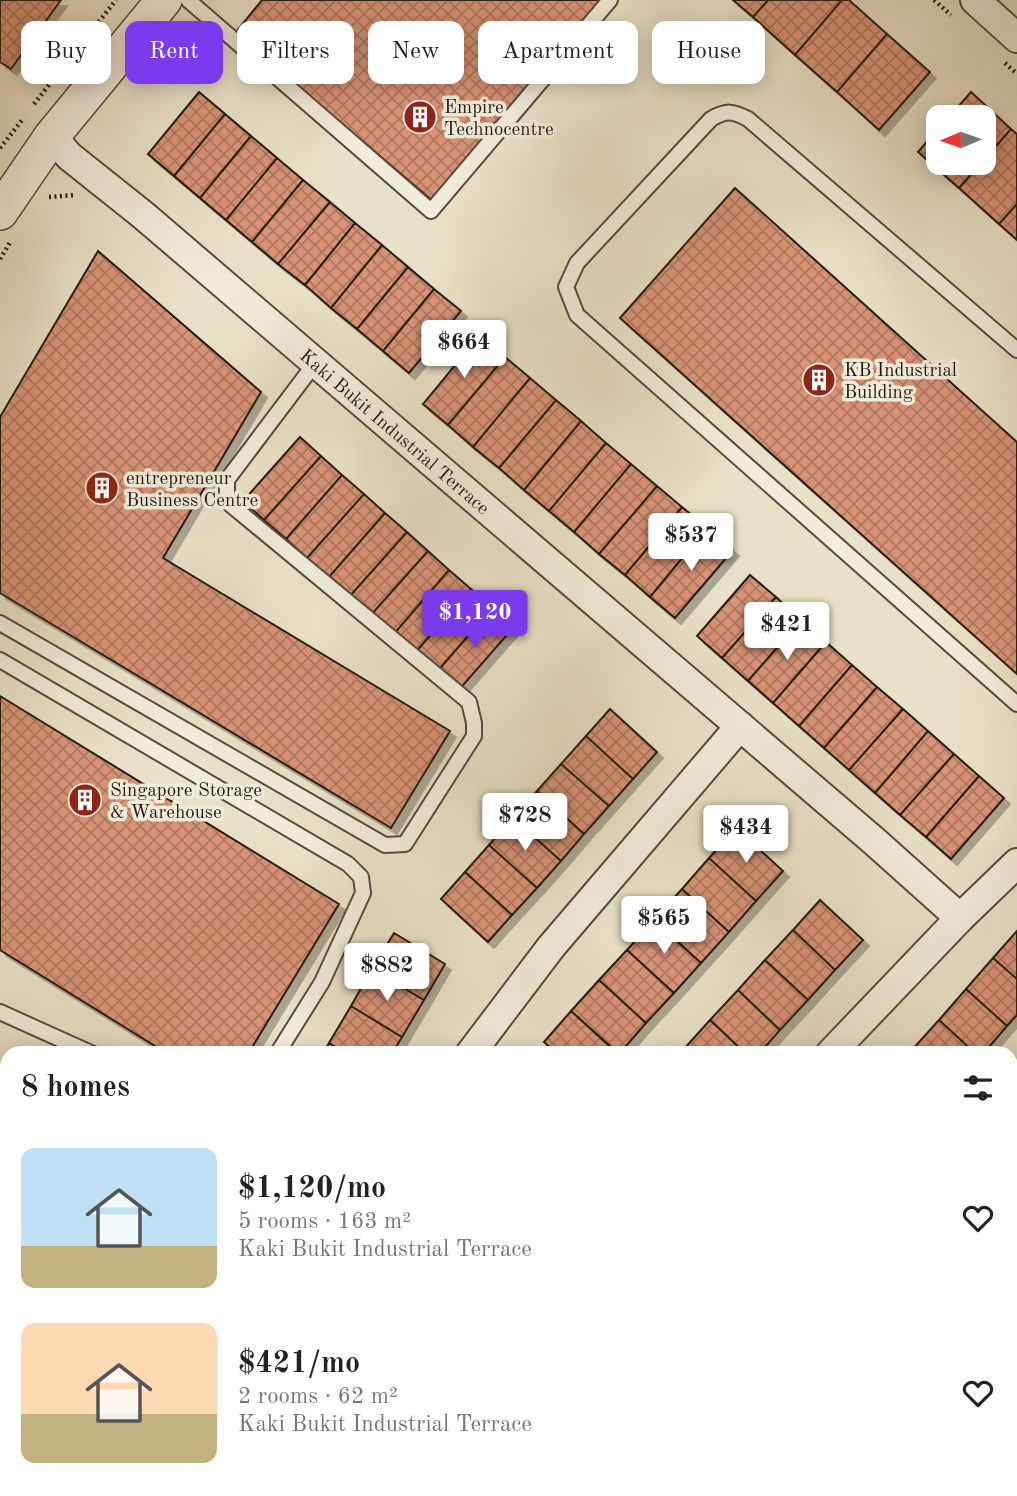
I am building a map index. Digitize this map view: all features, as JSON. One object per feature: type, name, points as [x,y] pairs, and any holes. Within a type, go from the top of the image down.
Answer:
[{"type":"street","points":[[1,209],[38,126],[164,0]]},
{"type":"street","points":[[975,0],[1017,38]]},
{"type":"street","name":"Kaki Bukit Industrial Terrace","points":[[38,126],[69,156],[144,215],[316,362],[960,918]]},
{"type":"street","points":[[476,1046],[551,947],[740,726]]},
{"type":"street","points":[[838,1046],[960,918],[1017,863]]},
{"type":"lane","points":[[188,0],[430,211],[610,0]]},
{"type":"lane","points":[[1017,350],[748,119],[734,111],[711,119],[577,263],[566,287],[577,315],[1017,704]]},
{"type":"lane","points":[[0,623],[385,845],[405,844],[474,736],[469,702],[231,505],[227,493],[227,480],[316,362]]},
{"type":"lane","points":[[0,660],[348,863],[361,877],[363,893],[322,982],[282,1046]]},
{"type":"lane","points":[[0,1012],[75,1046]]},
{"type":"path","points":[[33,105],[116,0]]},
{"type":"path","points":[[0,148],[38,126]]},
{"type":"building","points":[[0,0],[61,0],[46,21],[21,21],[21,55],[11,69],[0,62]]},
{"type":"building","points":[[262,0],[603,0],[585,21],[478,21],[478,84],[533,84],[434,202],[295,84],[354,84],[354,21],[245,21]]},
{"type":"building","points":[[733,0],[768,0],[753,17]]},
{"type":"building","points":[[768,0],[842,0],[795,55],[765,28],[765,21],[757,21],[753,17]]},
{"type":"building","points":[[842,0],[849,0],[887,34],[837,92],[795,55]]},
{"type":"building","points":[[887,34],[930,72],[879,130],[837,92]]},
{"type":"building","points":[[199,92],[225,114],[174,176],[148,154]]},
{"type":"building","points":[[971,92],[985,105],[960,105]]},
{"type":"building","points":[[225,114],[251,136],[200,198],[174,176]]},
{"type":"building","points":[[996,115],[1011,129],[996,146]]},
{"type":"building","points":[[1011,129],[1017,134],[1017,204],[999,224],[959,188],[970,175],[996,175],[996,146]]},
{"type":"building","points":[[251,136],[277,158],[226,220],[200,198]]},
{"type":"building","points":[[926,143],[926,159],[918,152]]},
{"type":"building","points":[[277,158],[303,180],[252,242],[226,220]]},
{"type":"building","points":[[944,175],[970,175],[959,188]]},
{"type":"building","points":[[303,180],[330,202],[278,264],[252,242]]},
{"type":"building","name":"KB Industrial Building","points":[[735,188],[1017,442],[1017,674],[620,318]]},
{"type":"building","points":[[330,202],[355,223],[305,285],[278,264]]},
{"type":"building","points":[[1017,204],[1017,240],[999,224]]},
{"type":"building","points":[[355,223],[382,245],[331,308],[305,285]]},
{"type":"building","points":[[382,245],[408,267],[357,329],[331,308]]},
{"type":"building","name":"entrepreneur Business Centre","points":[[98,251],[261,392],[163,558],[450,731],[391,828],[0,593],[0,417]]},
{"type":"building","points":[[408,267],[434,289],[383,351],[357,329]]},
{"type":"building","points":[[434,289],[461,311],[409,373],[383,351]]},
{"type":"building","points":[[480,335],[505,357],[448,425],[423,404]]},
{"type":"building","points":[[505,357],[530,378],[473,447],[448,425]]},
{"type":"building","points":[[530,378],[556,400],[499,468],[473,447]]},
{"type":"building","points":[[556,400],[581,421],[524,490],[499,468]]},
{"type":"building","points":[[581,421],[606,443],[549,511],[524,490]]},
{"type":"building","points":[[300,437],[321,456],[264,520],[243,501]]},
{"type":"building","points":[[606,443],[631,464],[574,532],[549,511]]},
{"type":"building","points":[[321,456],[342,475],[286,539],[264,520]]},
{"type":"building","points":[[631,464],[657,486],[599,554],[574,532]]},
{"type":"building","points":[[342,475],[364,494],[307,558],[286,539]]},
{"type":"building","points":[[657,486],[682,507],[625,575],[599,554]]},
{"type":"building","points":[[364,494],[385,513],[329,577],[307,558]]},
{"type":"building","points":[[682,507],[707,528],[650,597],[625,575]]},
{"type":"building","points":[[385,513],[407,532],[350,596],[329,577]]},
{"type":"building","points":[[707,528],[733,550],[675,618],[650,597]]},
{"type":"building","points":[[407,532],[428,551],[371,615],[350,596]]},
{"type":"building","points":[[428,551],[449,570],[393,635],[371,615]]},
{"type":"building","points":[[449,570],[471,589],[414,654],[393,635]]},
{"type":"building","points":[[750,575],[776,597],[722,658],[697,636]]},
{"type":"building","points":[[471,589],[492,608],[436,673],[414,654]]},
{"type":"building","points":[[776,597],[801,620],[748,681],[722,658]]},
{"type":"building","points":[[492,608],[514,627],[457,692],[436,673]]},
{"type":"building","points":[[801,620],[826,642],[773,703],[748,681]]},
{"type":"building","points":[[826,642],[852,665],[799,726],[773,703]]},
{"type":"building","points":[[852,665],[877,687],[824,748],[799,726]]},
{"type":"building","points":[[877,687],[903,709],[849,770],[824,748]]},
{"type":"building","name":"Singapore Storage & Warehouse","points":[[0,696],[339,904],[253,1046],[155,1046],[0,950]]},
{"type":"building","points":[[610,709],[657,752],[633,779],[586,736]]},
{"type":"building","points":[[903,709],[928,731],[875,793],[849,770]]},
{"type":"building","points":[[928,731],[954,754],[900,815],[875,793]]},
{"type":"building","points":[[586,736],[633,779],[609,806],[561,764]]},
{"type":"building","points":[[954,754],[979,776],[926,837],[900,815]]},
{"type":"building","points":[[561,764],[609,806],[584,834],[537,791]]},
{"type":"building","points":[[979,776],[1004,798],[951,859],[926,837]]},
{"type":"building","points":[[537,791],[584,834],[561,861],[513,818]]},
{"type":"building","points":[[513,818],[561,861],[537,888],[489,845]]},
{"type":"building","points":[[736,828],[783,871],[756,901],[709,858]]},
{"type":"building","points":[[489,845],[537,888],[512,915],[465,872]]},
{"type":"building","points":[[709,858],[756,901],[729,932],[682,889]]},
{"type":"building","points":[[465,872],[512,915],[488,942],[441,899]]},
{"type":"building","points":[[682,889],[729,932],[701,963],[654,920]]},
{"type":"building","points":[[820,900],[863,940],[835,970],[793,930]]},
{"type":"building","points":[[654,920],[701,963],[674,993],[627,950]]},
{"type":"building","points":[[793,930],[835,970],[808,1000],[765,960]]},
{"type":"building","points":[[1017,931],[1017,979],[993,958]]},
{"type":"building","points":[[394,933],[445,964],[424,1000],[372,969]]},
{"type":"building","points":[[627,950],[674,993],[646,1023],[599,980]]},
{"type":"building","points":[[993,958],[1017,979],[1017,1015],[1007,1026],[966,989]]},
{"type":"building","points":[[765,960],[808,1000],[780,1030],[738,990]]},
{"type":"building","points":[[372,969],[424,1000],[402,1037],[351,1006]]},
{"type":"building","points":[[599,980],[646,1023],[626,1046],[610,1046],[571,1011]]},
{"type":"building","points":[[966,989],[1007,1026],[990,1046],[967,1046],[939,1020]]},
{"type":"building","points":[[738,990],[780,1030],[766,1046],[738,1046],[710,1020]]},
{"type":"building","points":[[351,1006],[402,1037],[397,1046],[334,1046],[329,1043]]},
{"type":"building","points":[[571,1011],[609,1046],[548,1046],[544,1042]]},
{"type":"building","points":[[710,1020],[738,1046],[687,1046]]},
{"type":"building","points":[[939,1020],[967,1046],[916,1046]]},
{"type":"place","name":"Empire Technocentre","points":[[420,117]]},
{"type":"place","name":"KB Industrial Building","points":[[819,380]]},
{"type":"place","name":"entrepreneur Business Centre","points":[[102,488]]},
{"type":"place","name":"Singapore Storage & Warehouse","points":[[85,800]]}]
